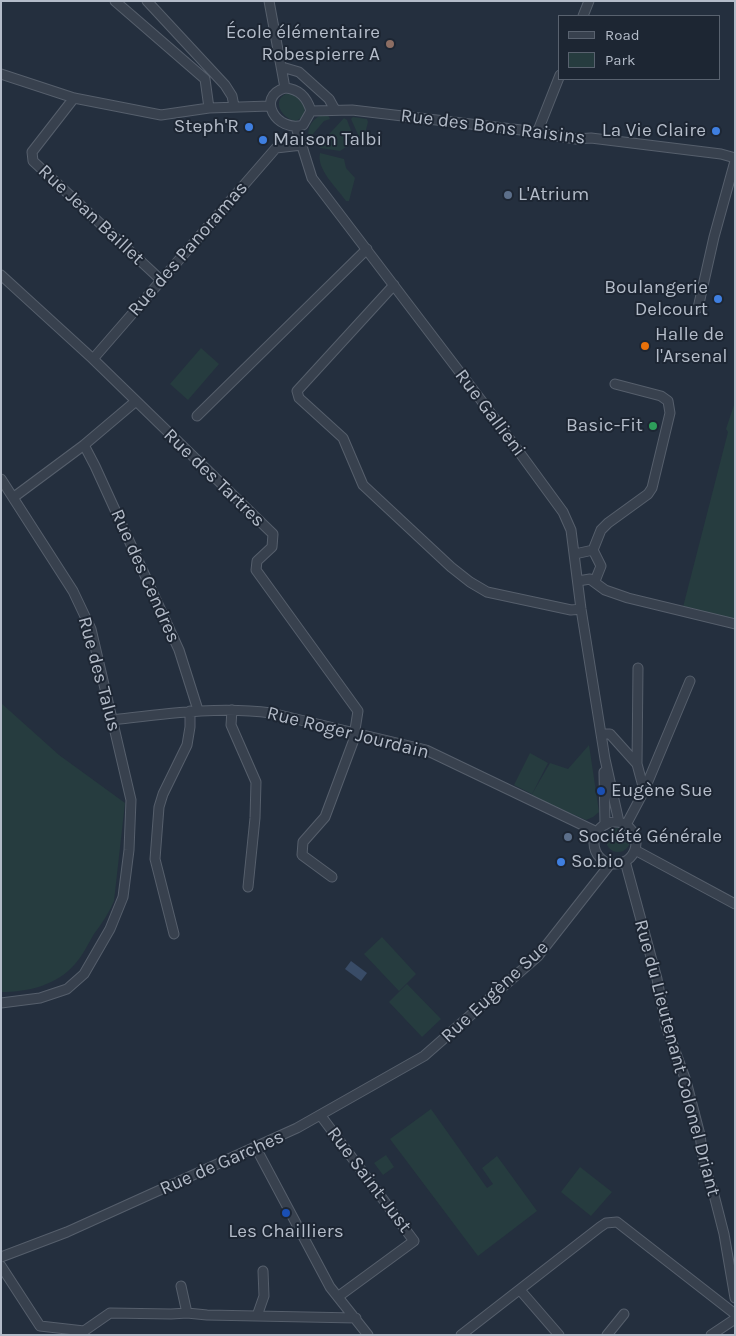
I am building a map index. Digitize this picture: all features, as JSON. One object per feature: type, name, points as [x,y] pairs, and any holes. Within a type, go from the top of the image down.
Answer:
[{"type":"street","points":[[115,1],[204,79],[209,108]]},
{"type":"street","points":[[147,1],[225,85],[232,96],[234,106]]},
{"type":"street","points":[[269,1],[285,88]]},
{"type":"street","points":[[583,15],[589,1]]},
{"type":"street","points":[[282,67],[299,72],[329,99],[335,110]]},
{"type":"street","points":[[1,74],[74,98],[160,115],[209,108],[270,106]]},
{"type":"street","points":[[537,133],[558,80]]},
{"type":"street","points":[[285,88],[290,88],[308,100],[311,111],[303,125],[296,127],[288,126],[275,117],[270,106],[271,98],[275,92],[285,88]]},
{"type":"street","name":"Rue Jean Baillet","points":[[74,98],[32,152],[33,161],[161,280]]},
{"type":"street","name":"Rue des Bons Raisins","points":[[311,111],[352,110],[576,139],[591,138],[713,153],[734,162]]},
{"type":"street","name":"Rue Gallieni","points":[[296,127],[312,178],[563,512],[571,530],[576,554],[581,609],[605,759],[622,823]]},
{"type":"street","name":"Rue des Panoramas","points":[[93,359],[276,148],[302,145]]},
{"type":"street","points":[[698,308],[734,162]]},
{"type":"street","points":[[197,416],[367,249]]},
{"type":"street","name":"Rue des Tartres","points":[[1,275],[93,359],[273,534],[272,547],[257,561],[256,570],[358,711],[354,733]]},
{"type":"street","points":[[394,285],[297,391],[299,398],[343,438],[362,485],[451,567],[470,582],[487,592],[571,610],[581,609]]},
{"type":"street","points":[[595,581],[601,566],[593,550],[601,530],[648,494],[652,488],[670,413],[668,401],[661,396],[615,384]]},
{"type":"street","points":[[14,497],[84,445],[136,401]]},
{"type":"street","name":"Rue des Cendres","points":[[84,445],[96,466],[179,650],[194,711]]},
{"type":"street","name":"Rue des Talus","points":[[1,479],[73,591],[91,630],[130,800],[129,850],[123,897],[114,921],[84,974],[67,989],[40,998],[1,1003]]},
{"type":"street","points":[[576,554],[593,550]]},
{"type":"street","points":[[578,581],[590,579],[605,590],[628,598],[735,624]]},
{"type":"street","points":[[638,668],[637,764],[644,791]]},
{"type":"street","points":[[622,823],[644,791],[690,681]]},
{"type":"street","points":[[232,710],[231,725],[256,782],[255,818],[248,888]]},
{"type":"street","name":"Rue Roger Jourdain","points":[[112,720],[194,711],[250,710],[271,713],[426,750],[597,832]]},
{"type":"street","points":[[174,934],[155,859],[161,800],[187,745],[194,711]]},
{"type":"street","points":[[332,876],[302,855],[303,842],[325,817],[353,742],[354,733]]},
{"type":"street","points":[[601,734],[610,734],[637,764]]},
{"type":"street","name":"Rue Gallieni","points":[[605,759],[605,824]]},
{"type":"street","points":[[622,823],[632,829],[635,836],[635,850],[632,856],[625,861],[611,863],[601,858],[596,851],[595,841],[597,832],[605,824],[622,823]]},
{"type":"street","points":[[635,850],[734,901]]},
{"type":"street","name":"Rue du Lieutenant Colonel Driant","points":[[625,861],[657,979],[666,1026],[686,1081],[700,1135],[704,1166],[724,1234],[735,1298]]},
{"type":"street","name":"Rue Eugène Sue","points":[[433,1049],[538,956],[611,863]]},
{"type":"street","name":"Rue de Garches","points":[[1,1256],[67,1232],[256,1148],[322,1116],[433,1049]]},
{"type":"street","name":"Rue Saint-Just","points":[[322,1116],[414,1241],[339,1296]]},
{"type":"street","points":[[256,1148],[330,1287],[368,1335]]},
{"type":"street","points":[[461,1335],[600,1227],[612,1222],[617,1222],[735,1314]]},
{"type":"street","points":[[1,1266],[40,1326],[84,1331],[110,1313],[187,1313],[356,1318]]},
{"type":"street","points":[[257,1316],[264,1296],[263,1271]]},
{"type":"street","points":[[181,1286],[187,1313]]},
{"type":"street","points":[[520,1290],[559,1335]]},
{"type":"street","points":[[607,1335],[624,1314]]},
{"type":"street","points":[[711,1335],[735,1319]]},
{"type":"green space","points":[[289,93],[296,96],[305,107],[304,116],[296,121],[282,113],[279,104],[280,99]]},
{"type":"green space","points":[[324,114],[328,115],[330,119],[324,121],[313,136],[309,138],[310,126],[317,117]]},
{"type":"green space","points":[[353,117],[367,119],[364,138],[360,139],[351,119]]},
{"type":"green space","points":[[344,118],[347,120],[355,141],[340,151],[320,148],[319,145]]},
{"type":"green space","points":[[320,153],[344,159],[346,168],[355,178],[349,201],[346,201],[324,172]]},
{"type":"green space","points":[[201,348],[219,364],[188,400],[170,384]]},
{"type":"green space","points":[[735,402],[735,624],[682,611],[728,432],[726,429]]},
{"type":"green space","points":[[1,703],[59,755],[125,803],[114,901],[108,914],[80,957],[68,971],[42,986],[22,991],[1,992]]},
{"type":"green space","points":[[589,745],[599,812],[586,820],[531,796],[550,763],[568,769]]},
{"type":"green space","points":[[530,753],[548,763],[532,794],[514,785]]},
{"type":"green space","points":[[618,828],[623,829],[629,835],[629,845],[623,851],[618,852],[613,851],[607,845],[606,840],[607,835],[613,829]]},
{"type":"green space","points":[[382,937],[416,974],[399,991],[364,954]]},
{"type":"green space","points":[[407,984],[441,1019],[422,1037],[389,1002]]},
{"type":"green space","points":[[431,1109],[487,1188],[493,1184],[482,1168],[497,1156],[537,1211],[478,1256],[390,1139]]},
{"type":"green space","points":[[386,1155],[394,1167],[383,1175],[374,1163]]},
{"type":"green space","points":[[580,1167],[612,1192],[591,1216],[561,1192]]},
{"type":"water","points":[[351,961],[367,973],[361,981],[345,969]]},
{"type":"place","name":"École élémentaire Robespierre A","points":[[390,44]]},
{"type":"place","name":"Steph'R","points":[[249,127]]},
{"type":"place","name":"La Vie Claire","points":[[716,131]]},
{"type":"place","name":"Maison Talbi","points":[[263,140]]},
{"type":"place","name":"L'Atrium","points":[[508,195]]},
{"type":"place","name":"Boulangerie Delcourt","points":[[718,299]]},
{"type":"place","name":"Halle de l'Arsenal","points":[[645,346]]},
{"type":"place","name":"Basic-Fit","points":[[653,426]]},
{"type":"place","name":"Eugène Sue","points":[[601,791]]},
{"type":"place","name":"Société Générale","points":[[568,837]]},
{"type":"place","name":"So.bio","points":[[561,862]]},
{"type":"place","name":"Les Chailliers","points":[[286,1213]]}]
